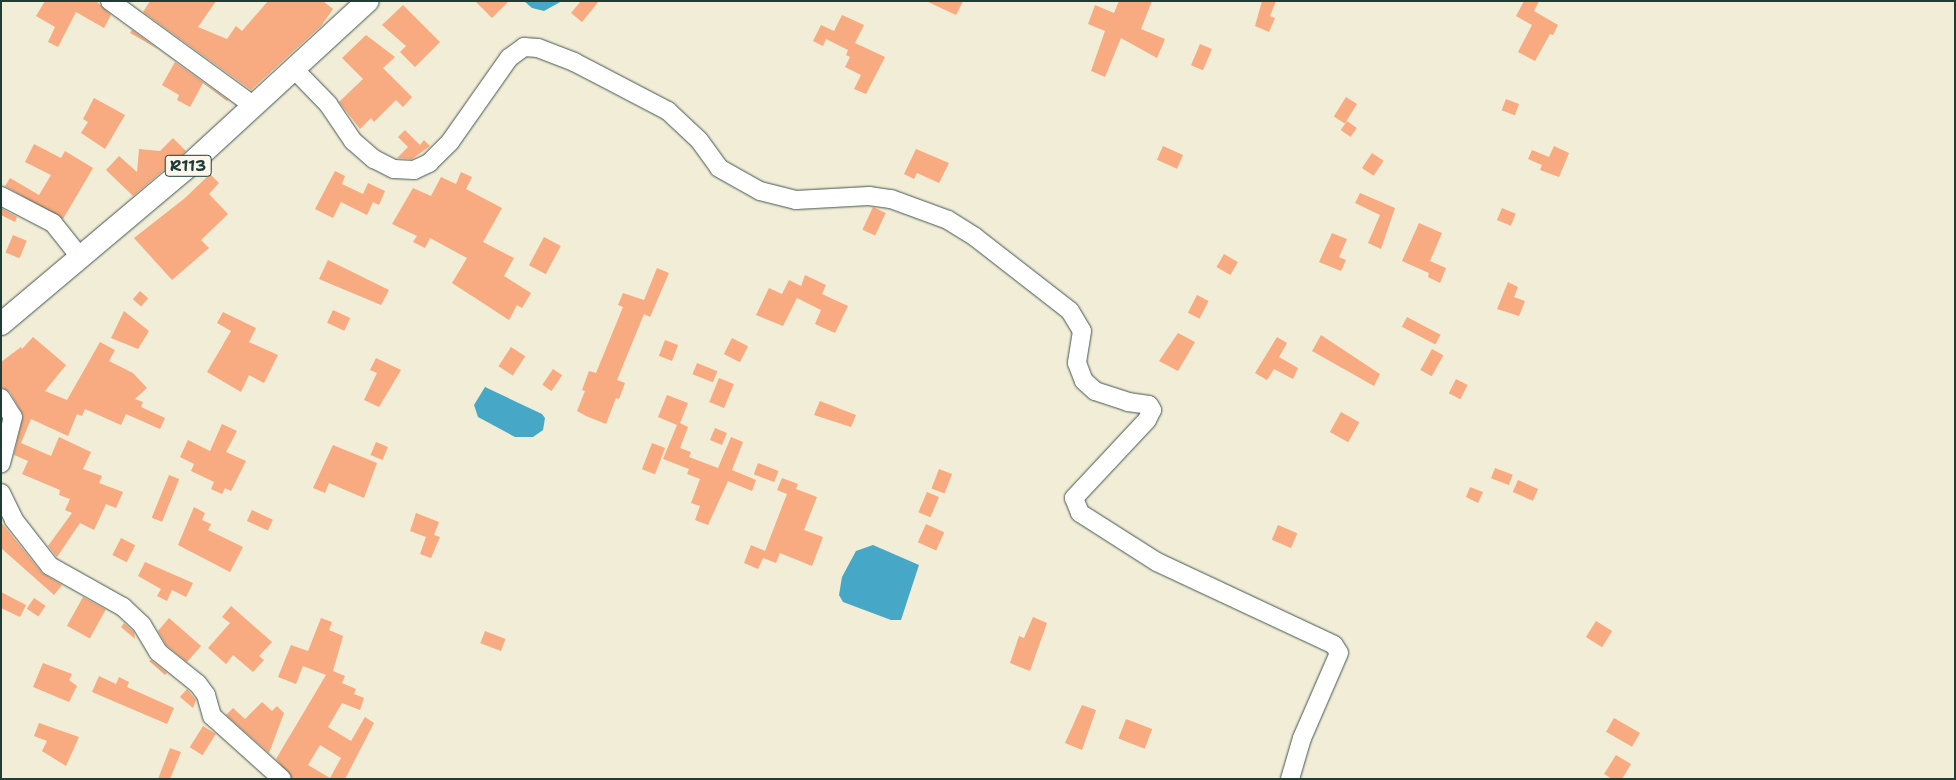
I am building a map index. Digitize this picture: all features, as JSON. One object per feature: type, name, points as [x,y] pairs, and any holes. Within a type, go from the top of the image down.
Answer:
[{"type":"main road","name":"R113","points":[[1,324],[254,106],[368,1]]},
{"type":"street","points":[[110,1],[254,106]]},
{"type":"street","points":[[294,69],[328,104],[353,141],[374,159],[394,169],[414,170],[429,163],[450,142],[509,58],[524,47],[538,48],[574,62],[668,111],[699,140],[720,168],[760,191],[796,200],[869,196],[891,199],[948,220],[975,237],[1070,311],[1082,331],[1077,363],[1084,381],[1095,391],[1128,402],[1149,405],[1152,410],[1147,420],[1074,498],[1080,513],[1157,562],[1334,645],[1339,653],[1302,738],[1290,779]]},
{"type":"street","points":[[1,196],[53,223],[80,257]]},
{"type":"street","points":[[1,398],[13,417],[1,463]]},
{"type":"street","points":[[1,493],[14,520],[50,566],[124,607],[142,625],[158,652],[198,684],[206,695],[212,716],[282,779]]},
{"type":"water","points":[[524,1],[562,1],[544,11],[532,8]]},
{"type":"water","points":[[485,387],[542,414],[545,418],[543,430],[533,437],[515,437],[478,417],[474,405]]},
{"type":"water","points":[[873,545],[919,565],[901,620],[891,620],[843,602],[839,595],[842,577],[856,551]]},
{"type":"building","points":[[45,1],[96,1],[111,15],[104,28],[76,12],[58,47],[48,42],[55,27],[36,16]]},
{"type":"building","points":[[150,1],[216,1],[198,27],[227,39],[236,26],[242,31],[268,1],[323,1],[333,9],[321,26],[251,90],[143,12]]},
{"type":"building","points":[[475,1],[509,1],[492,18]]},
{"type":"building","points":[[581,1],[599,1],[582,22],[571,13]]},
{"type":"building","points":[[926,1],[963,1],[956,15]]},
{"type":"building","points":[[1119,1],[1152,1],[1141,29],[1165,39],[1157,58],[1121,38],[1105,77],[1091,71],[1105,31],[1088,24],[1095,5],[1114,13]]},
{"type":"building","points":[[1262,1],[1276,1],[1270,16],[1275,18],[1269,32],[1255,26]]},
{"type":"building","points":[[1524,1],[1539,1],[1534,11],[1558,25],[1553,35],[1550,34],[1535,61],[1518,52],[1532,25],[1516,16]]},
{"type":"building","points":[[403,5],[440,42],[415,67],[400,52],[406,46],[382,25]]},
{"type":"building","points":[[842,15],[864,25],[855,43],[885,57],[866,94],[854,89],[861,75],[845,67],[850,57],[846,55],[848,50],[826,39],[823,46],[813,41],[821,25],[834,31]]},
{"type":"building","points":[[132,30],[158,49],[130,33]]},
{"type":"building","points":[[366,35],[395,57],[383,68],[412,97],[403,107],[396,100],[374,122],[371,118],[360,129],[339,102],[363,79],[342,58]]},
{"type":"building","points":[[1200,44],[1212,49],[1203,70],[1191,65]]},
{"type":"building","points":[[175,62],[228,100],[203,83],[190,107],[177,100],[179,95],[162,85]]},
{"type":"building","points":[[1346,97],[1357,104],[1345,123],[1334,117]]},
{"type":"building","points":[[94,98],[125,115],[105,149],[81,133],[88,122],[83,119]]},
{"type":"building","points":[[1506,99],[1519,104],[1515,115],[1502,110]]},
{"type":"building","points":[[1347,121],[1357,128],[1351,137],[1341,130]]},
{"type":"building","points":[[405,130],[420,145],[424,140],[430,146],[412,159],[397,158],[408,147],[398,137]]},
{"type":"building","points":[[173,138],[186,151],[133,196],[106,170],[119,156],[137,172],[139,149],[160,151]]},
{"type":"building","points":[[34,144],[61,158],[65,151],[93,168],[63,219],[5,186],[10,178],[39,195],[51,175],[25,162]]},
{"type":"building","points":[[1163,146],[1183,155],[1177,169],[1157,160]]},
{"type":"building","points":[[1554,146],[1569,153],[1559,177],[1540,170],[1542,165],[1528,159],[1532,150],[1549,157]]},
{"type":"building","points":[[916,149],[949,163],[939,183],[917,173],[914,179],[904,174]]},
{"type":"building","points":[[1372,153],[1384,161],[1374,176],[1362,168]]},
{"type":"building","points":[[335,171],[345,176],[342,184],[363,194],[368,183],[385,191],[379,205],[373,202],[367,215],[341,202],[333,218],[315,209]]},
{"type":"building","points":[[461,172],[472,177],[466,189],[502,208],[483,242],[514,258],[504,276],[531,293],[522,308],[517,305],[509,320],[452,283],[467,258],[430,238],[425,248],[413,242],[417,236],[392,224],[413,188],[431,196],[441,177],[456,184]]},
{"type":"building","points":[[210,174],[219,183],[209,194],[228,214],[201,240],[209,248],[172,280],[134,238],[185,198]]},
{"type":"building","points":[[1360,193],[1395,208],[1381,249],[1368,243],[1380,215],[1355,203]]},
{"type":"building","points":[[873,207],[886,213],[875,236],[862,230]]},
{"type":"building","points":[[1,208],[17,217],[15,222],[1,215]]},
{"type":"building","points":[[1502,208],[1516,214],[1511,226],[1497,220]]},
{"type":"building","points":[[1419,223],[1442,233],[1430,261],[1446,268],[1440,283],[1428,277],[1429,273],[1402,261]]},
{"type":"building","points":[[1332,233],[1347,239],[1339,257],[1346,260],[1341,271],[1319,262]]},
{"type":"building","points":[[13,235],[27,241],[19,258],[6,252]]},
{"type":"building","points":[[544,237],[561,246],[546,274],[529,265]]},
{"type":"building","points":[[1224,254],[1238,262],[1230,275],[1216,267]]},
{"type":"building","points":[[328,260],[389,290],[381,305],[319,279]]},
{"type":"building","points":[[657,268],[669,273],[650,317],[644,314],[617,380],[625,383],[619,399],[616,398],[606,424],[586,416],[577,411],[585,391],[582,390],[589,371],[596,373],[623,307],[618,305],[623,293],[644,300]]},
{"type":"building","points":[[805,275],[826,285],[822,294],[848,306],[835,333],[815,324],[821,310],[797,298],[783,326],[756,315],[769,288],[782,294],[789,280],[801,286]]},
{"type":"building","points":[[1508,282],[1518,287],[1514,297],[1525,301],[1519,316],[1497,309]]},
{"type":"building","points":[[140,291],[148,298],[141,307],[133,299]]},
{"type":"building","points":[[1197,295],[1209,301],[1200,319],[1188,313]]},
{"type":"building","points":[[333,310],[350,318],[344,331],[327,323]]},
{"type":"building","points":[[124,311],[149,331],[138,349],[111,338]]},
{"type":"building","points":[[223,312],[256,328],[249,342],[278,355],[264,383],[249,375],[241,392],[207,372],[231,331],[217,323]]},
{"type":"building","points":[[1407,317],[1441,335],[1435,345],[1402,327]]},
{"type":"building","points":[[1178,333],[1195,342],[1178,371],[1159,361]]},
{"type":"building","points":[[1321,335],[1380,374],[1374,386],[1312,351]]},
{"type":"building","points":[[33,337],[66,365],[45,391],[67,400],[100,342],[115,350],[109,361],[133,373],[147,388],[135,399],[143,402],[141,407],[165,418],[160,429],[126,414],[121,425],[85,409],[82,416],[77,414],[68,436],[31,419],[21,443],[51,456],[59,437],[91,452],[83,469],[102,476],[99,483],[123,492],[116,508],[106,504],[94,530],[80,523],[57,557],[48,546],[72,513],[65,510],[70,499],[59,495],[60,490],[22,474],[28,461],[14,455],[23,415],[10,392],[1,387],[1,362],[21,347],[22,349]]},
{"type":"building","points":[[1277,337],[1287,343],[1279,357],[1298,368],[1293,379],[1274,369],[1267,380],[1255,373]]},
{"type":"building","points":[[732,338],[748,346],[740,362],[724,354]]},
{"type":"building","points":[[665,340],[678,345],[672,361],[659,356]]},
{"type":"building","points":[[511,347],[525,356],[513,376],[498,366]]},
{"type":"building","points":[[1432,349],[1443,355],[1432,376],[1420,370]]},
{"type":"building","points":[[376,358],[401,370],[379,407],[364,400],[377,373],[370,370]]},
{"type":"building","points":[[697,363],[717,371],[713,382],[693,374]]},
{"type":"building","points":[[553,369],[562,375],[551,391],[542,385]]},
{"type":"building","points":[[719,378],[734,384],[724,408],[709,402]]},
{"type":"building","points":[[1456,379],[1468,385],[1460,399],[1449,393]]},
{"type":"building","points":[[667,395],[688,403],[680,423],[688,427],[680,448],[691,452],[689,457],[718,468],[731,437],[743,442],[732,470],[756,480],[752,491],[728,481],[708,525],[695,520],[700,506],[691,503],[700,479],[687,474],[689,469],[663,459],[677,425],[658,417]]},
{"type":"building","points":[[820,401],[856,415],[851,427],[814,415]]},
{"type":"building","points":[[1341,412],[1359,422],[1348,442],[1330,432]]},
{"type":"building","points":[[222,424],[237,431],[226,452],[246,461],[231,491],[225,488],[222,494],[211,489],[214,482],[191,471],[194,464],[180,457],[188,440],[210,451]]},
{"type":"building","points":[[715,428],[727,433],[722,445],[710,440]]},
{"type":"building","points":[[376,442],[388,447],[382,460],[371,455]]},
{"type":"building","points":[[652,443],[665,448],[655,474],[642,469]]},
{"type":"building","points":[[333,445],[377,463],[364,498],[329,483],[325,493],[313,488]]},
{"type":"building","points":[[758,463],[779,471],[774,482],[754,474]]},
{"type":"building","points":[[1495,468],[1513,475],[1509,485],[1491,478]]},
{"type":"building","points":[[939,469],[952,474],[945,494],[931,489]]},
{"type":"building","points":[[169,475],[179,479],[162,522],[152,518]]},
{"type":"building","points":[[782,478],[798,484],[796,489],[817,497],[804,530],[823,537],[812,566],[780,553],[776,563],[763,558],[758,569],[744,563],[751,545],[765,551],[787,494],[777,490]]},
{"type":"building","points":[[1518,480],[1538,489],[1533,501],[1513,492]]},
{"type":"building","points":[[1470,487],[1483,492],[1478,503],[1466,497]]},
{"type":"building","points":[[927,492],[939,497],[930,517],[918,512]]},
{"type":"building","points":[[194,507],[205,513],[202,520],[211,524],[208,530],[243,547],[230,572],[178,545]]},
{"type":"building","points":[[252,510],[273,520],[268,531],[247,521]]},
{"type":"building","points":[[416,513],[439,522],[434,535],[440,537],[431,558],[420,554],[426,537],[410,531]]},
{"type":"building","points":[[1,522],[42,573],[62,585],[54,595],[1,548]]},
{"type":"building","points":[[926,524],[944,532],[936,550],[918,542]]},
{"type":"building","points":[[1278,525],[1297,533],[1291,548],[1272,540]]},
{"type":"building","points":[[121,538],[135,545],[127,562],[112,555]]},
{"type":"building","points":[[145,562],[193,583],[186,597],[172,590],[167,601],[157,596],[161,589],[138,576]]},
{"type":"building","points":[[1,592],[26,605],[20,617],[1,608]]},
{"type":"building","points":[[83,597],[106,610],[90,638],[67,626]]},
{"type":"building","points":[[34,598],[46,606],[38,617],[27,609]]},
{"type":"building","points":[[231,606],[272,642],[259,656],[264,660],[253,672],[233,655],[226,664],[208,648],[230,623],[222,617]]},
{"type":"building","points":[[1033,617],[1047,623],[1030,671],[1010,663],[1019,636],[1024,638]]},
{"type":"building","points":[[169,618],[201,646],[187,662],[166,645],[158,631]]},
{"type":"building","points":[[321,618],[332,622],[329,630],[343,636],[333,671],[345,676],[342,683],[356,689],[354,694],[364,698],[360,710],[342,703],[328,727],[351,741],[365,717],[374,723],[345,779],[292,779],[276,759],[326,675],[303,666],[296,684],[278,677],[291,645],[308,651]],"holes":[[[320,745],[341,758],[330,778],[308,765]]]},
{"type":"building","points":[[1596,621],[1612,631],[1602,647],[1586,637]]},
{"type":"building","points":[[124,623],[134,632],[135,639],[121,627]]},
{"type":"building","points":[[485,631],[506,639],[501,651],[480,643]]},
{"type":"building","points":[[151,660],[167,673],[165,675],[149,661]]},
{"type":"building","points":[[43,663],[72,674],[69,680],[77,686],[69,702],[33,687]]},
{"type":"building","points":[[99,676],[116,684],[119,677],[129,682],[127,687],[174,708],[167,724],[92,692]]},
{"type":"building","points":[[187,689],[196,700],[193,708],[180,697]]},
{"type":"building","points":[[262,702],[272,711],[277,706],[284,713],[269,753],[226,715],[233,708],[245,719]]},
{"type":"building","points":[[1082,705],[1096,710],[1082,750],[1065,743]]},
{"type":"building","points":[[1614,718],[1640,733],[1632,747],[1606,732]]},
{"type":"building","points":[[1126,719],[1152,729],[1145,749],[1118,739]]},
{"type":"building","points":[[39,723],[79,737],[66,766],[42,751],[47,741],[34,736]]},
{"type":"building","points":[[203,726],[216,734],[202,755],[190,747]]},
{"type":"building","points":[[170,748],[181,752],[170,779],[158,779]]},
{"type":"building","points":[[1616,755],[1631,764],[1622,779],[1612,779],[1604,774]]}]
